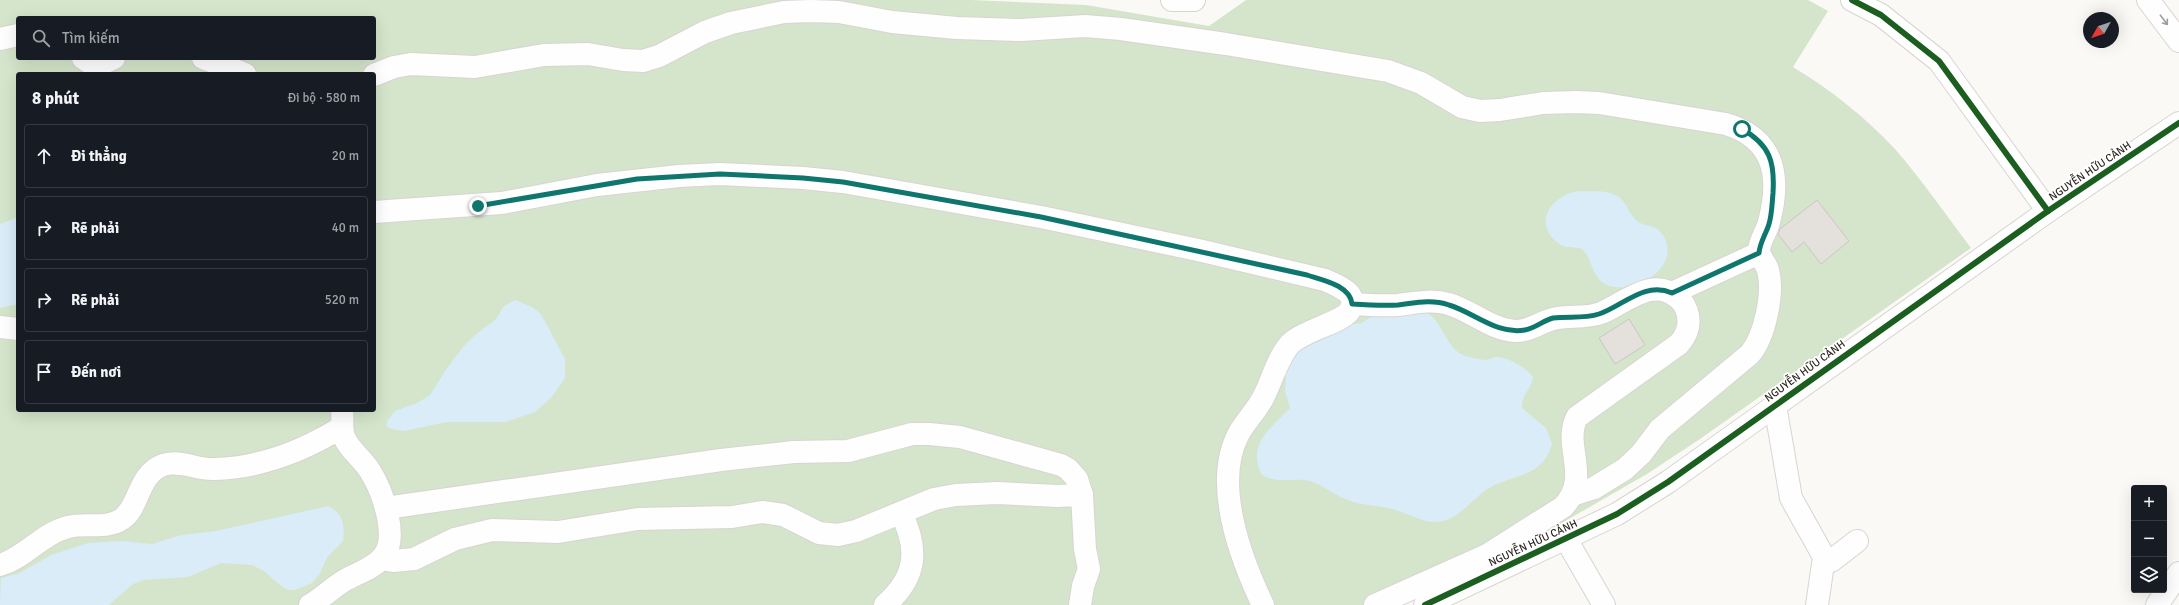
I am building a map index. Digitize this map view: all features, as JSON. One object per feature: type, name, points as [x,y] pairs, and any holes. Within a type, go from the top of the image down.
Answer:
[{"type":"street","points":[[1172,0],[1194,1]]},
{"type":"street","points":[[1852,0],[1881,15],[1939,61],[2048,211]]},
{"type":"street","points":[[2148,0],[2179,41]]},
{"type":"street","points":[[376,74],[394,67],[411,64],[475,67],[544,55],[588,54],[623,60],[643,61],[659,56],[705,32],[730,23],[784,12],[839,12],[892,22],[957,28],[1021,30],[1085,26],[1121,29],[1226,44],[1388,71],[1421,83],[1462,107],[1480,111],[1500,110],[1543,103],[1598,103],[1734,126],[1749,134],[1767,150],[1772,164],[1774,181],[1772,210],[1767,229],[1760,245],[1759,253],[1768,269],[1770,289],[1763,329],[1756,347],[1660,429],[1641,454],[1625,469],[1594,488],[1572,495]]},
{"type":"street","points":[[0,39],[16,35]]},
{"type":"street","points":[[87,60],[96,66],[110,60]]},
{"type":"street","points":[[209,60],[240,72]]},
{"type":"street","name":"NGUYỄN HỮU CẢNH","points":[[1428,604],[1616,514],[1668,482],[2048,211],[2179,123]]},
{"type":"street","points":[[376,212],[502,203],[597,184],[679,176],[734,174],[803,178],[843,182],[1041,217],[1307,275],[1342,288],[1350,295],[1352,304],[1351,309],[1344,316],[1303,334],[1282,354],[1263,398],[1239,434],[1231,455],[1228,483],[1235,526],[1247,567],[1263,605]]},
{"type":"street","points":[[1672,293],[1759,253]]},
{"type":"street","points":[[1352,304],[1393,305],[1424,301],[1436,302],[1448,304],[1497,327],[1518,331],[1536,327],[1555,318],[1581,317],[1600,313],[1630,298],[1651,290],[1659,289],[1672,293],[1681,301],[1688,316],[1688,324],[1684,339],[1674,348],[1577,417],[1573,428],[1576,469],[1572,495],[1563,507],[1498,548],[1375,605]]},
{"type":"street","points":[[0,327],[16,329]]},
{"type":"street","points":[[1775,405],[1791,498],[1824,557],[1831,561],[1856,541]]},
{"type":"street","points":[[0,565],[13,560],[43,537],[59,530],[78,525],[106,525],[122,519],[132,508],[142,485],[156,469],[162,465],[176,463],[212,469],[256,464],[305,448],[342,419],[347,444],[367,466],[376,480],[386,508],[390,536],[388,548],[382,559],[340,583],[310,605]]},
{"type":"street","points":[[386,508],[751,456],[848,450],[896,437],[929,434],[960,437],[1061,465],[1068,469],[1077,479],[1082,494],[1084,549],[1089,569],[1083,586],[1080,605]]},
{"type":"street","points":[[382,559],[393,561],[414,559],[456,539],[492,530],[551,532],[638,519],[732,517],[762,512],[783,515],[814,531],[838,535],[856,531],[934,499],[956,495],[997,492],[1036,496],[1082,494]]},
{"type":"street","points":[[886,605],[904,583],[913,563],[911,537],[901,512]]},
{"type":"street","points":[[1566,538],[1604,605]]},
{"type":"street","points":[[1817,605],[1824,557]]},
{"type":"street","points":[[2157,605],[2179,573]]},
{"type":"green space","points":[[0,0],[971,0],[1086,5],[1209,26],[1246,0],[1808,0],[1828,11],[1793,67],[1821,85],[1847,105],[1884,137],[1915,173],[1971,248],[1700,439],[1647,474],[1541,535],[1394,605],[0,605]]},
{"type":"water","points":[[1580,191],[1608,192],[1614,194],[1623,201],[1637,221],[1659,230],[1666,242],[1667,254],[1663,266],[1654,275],[1643,282],[1630,287],[1617,287],[1605,284],[1597,277],[1586,253],[1582,249],[1561,245],[1550,235],[1546,227],[1548,211],[1553,204],[1561,198],[1570,193]]},
{"type":"water","points":[[16,218],[16,304],[0,308],[0,224]]},
{"type":"water","points":[[515,300],[532,307],[541,314],[565,359],[565,378],[551,398],[535,412],[506,422],[447,422],[404,431],[387,427],[387,421],[395,411],[417,403],[430,395],[447,368],[463,347],[475,335],[496,319],[504,306]]},
{"type":"water","points":[[1425,312],[1436,321],[1452,346],[1463,355],[1484,360],[1494,357],[1501,357],[1522,367],[1533,377],[1523,400],[1522,408],[1546,428],[1552,443],[1548,454],[1542,463],[1535,469],[1489,488],[1458,514],[1444,521],[1436,522],[1420,519],[1390,508],[1354,502],[1307,480],[1281,480],[1268,478],[1262,475],[1258,464],[1257,454],[1259,445],[1263,437],[1290,408],[1285,391],[1286,372],[1293,351],[1346,325],[1362,323],[1372,316]]},
{"type":"water","points":[[328,506],[337,512],[342,520],[344,530],[343,541],[328,556],[319,575],[312,583],[295,590],[288,590],[281,586],[264,571],[252,565],[221,563],[188,577],[144,580],[133,584],[109,605],[0,605],[1,578],[20,573],[51,555],[88,543],[122,541],[152,544],[181,535],[216,531]]},
{"type":"building","points":[[1817,200],[1849,241],[1821,264],[1804,242],[1792,252],[1778,234],[1780,229]]},
{"type":"building","points":[[1629,319],[1645,345],[1615,364],[1599,338]]},
{"type":"cycle path","points":[[1852,0],[1881,15],[1939,61],[2048,211]]},
{"type":"cycle path","points":[[1425,605],[1617,514],[1668,482],[2048,211],[2179,123]]},
{"type":"route","points":[[478,206],[531,198],[597,184],[679,176],[720,174],[761,175],[843,182],[962,202],[1120,232],[1266,267],[1292,271],[1325,280],[1342,288],[1350,295],[1352,304],[1399,305],[1424,301],[1448,304],[1497,327],[1518,331],[1536,327],[1550,319],[1591,316],[1610,309],[1640,293],[1651,290],[1659,289],[1672,293],[1759,253],[1760,245],[1770,221],[1772,210],[1774,181],[1773,170],[1771,158],[1767,150],[1756,139],[1742,129]]}]
